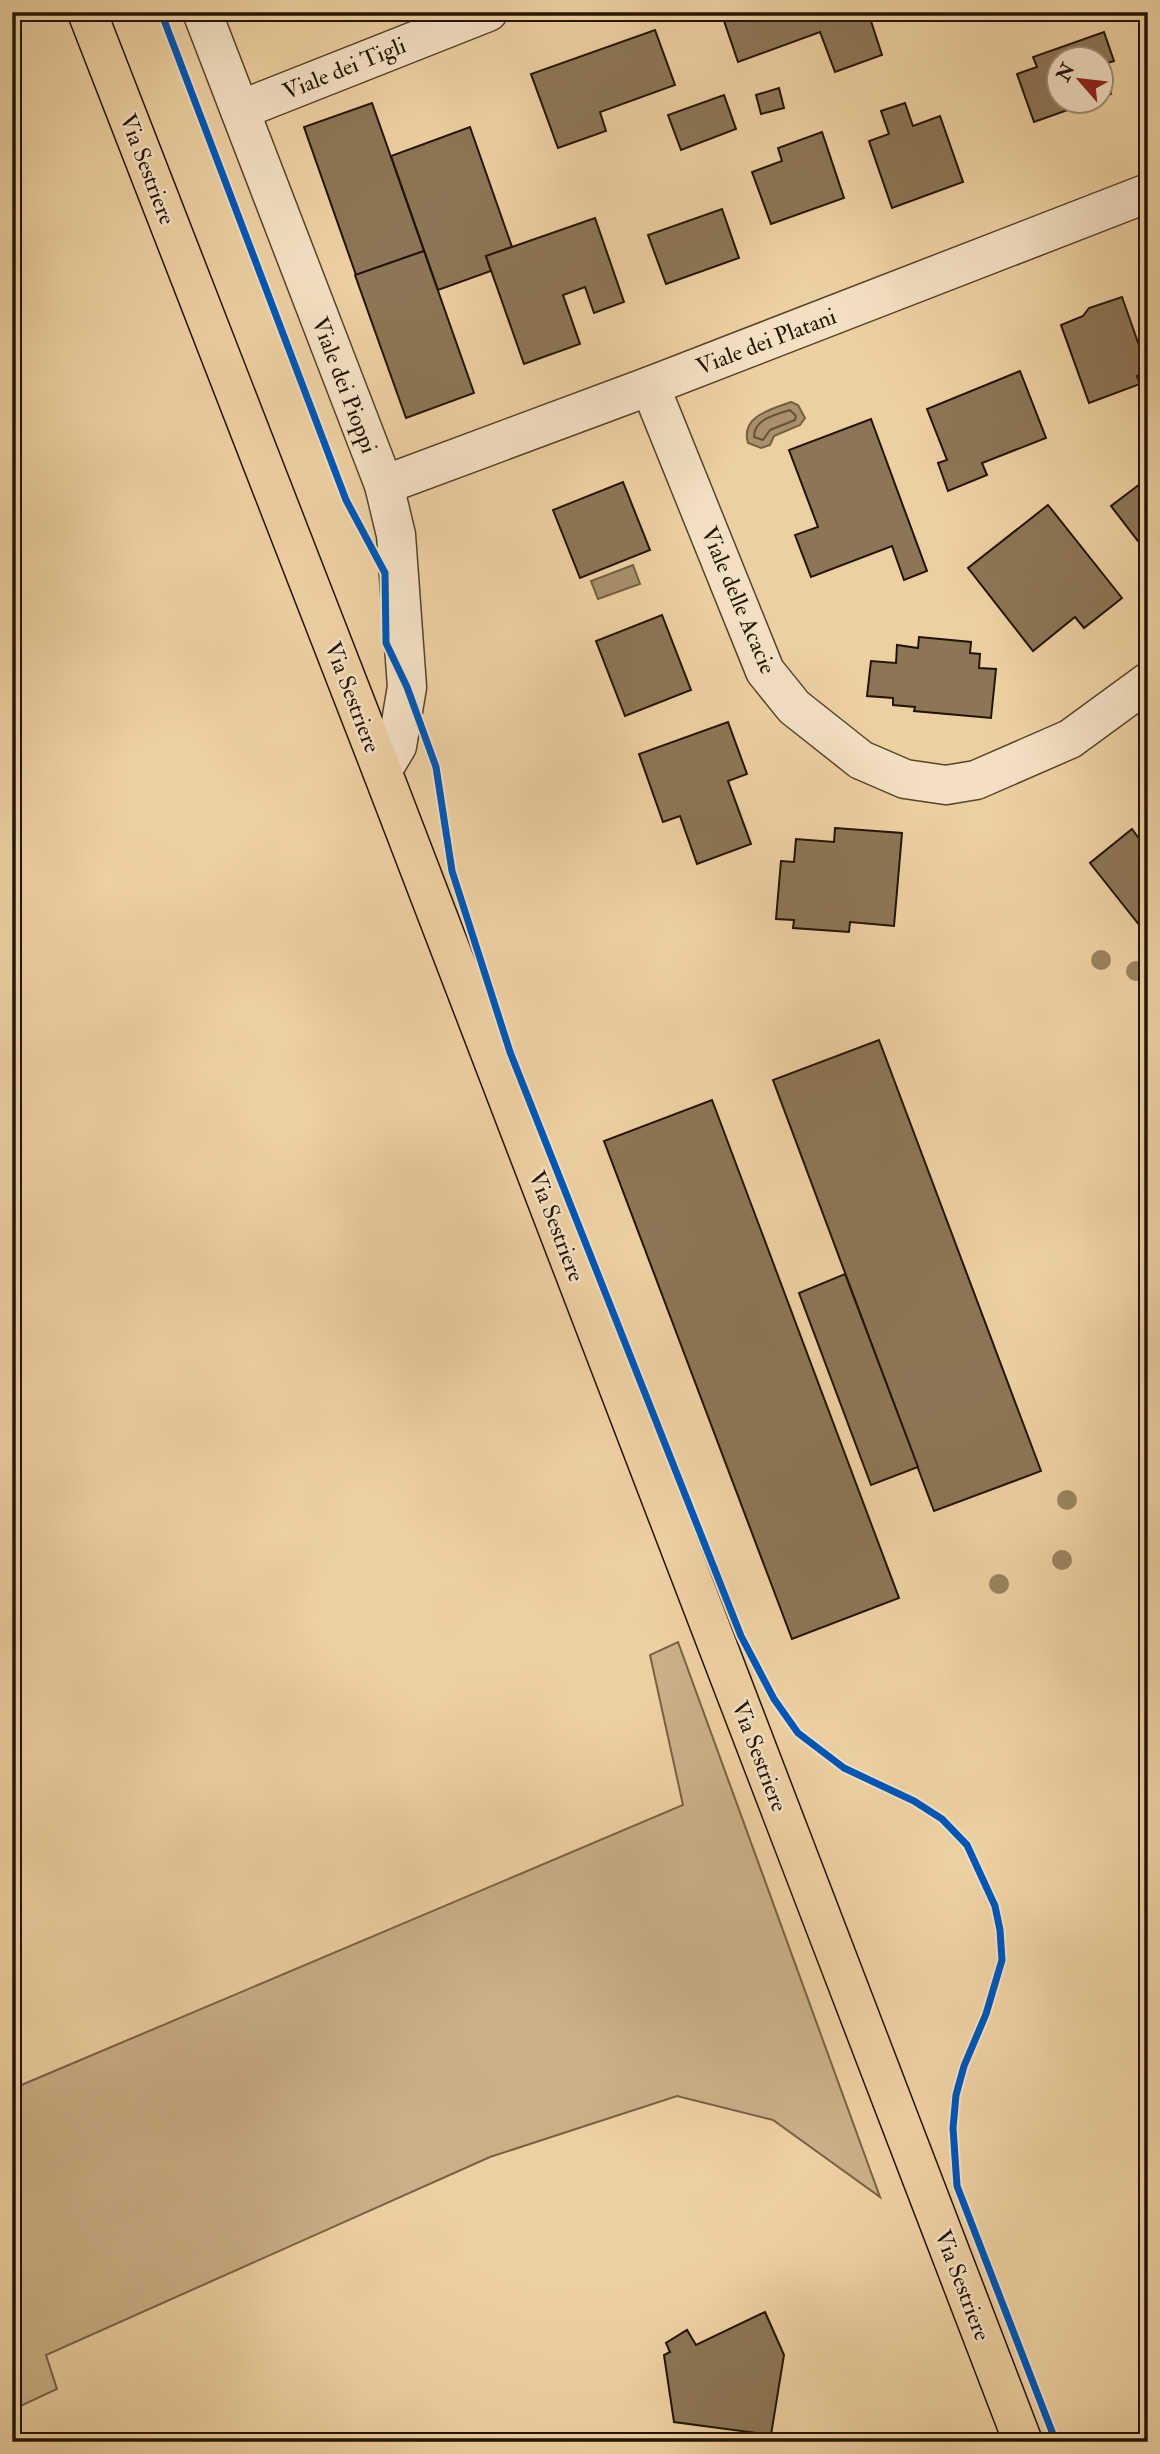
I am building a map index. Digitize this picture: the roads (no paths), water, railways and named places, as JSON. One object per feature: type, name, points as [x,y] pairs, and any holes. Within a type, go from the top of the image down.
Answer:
[{"type":"main road","name":"Via Sestriere","points":[[87,12],[382,771],[1023,2442]]},
{"type":"street","name":"Viale dei Pioppi","points":[[202,12],[384,485],[396,535],[407,687],[397,746],[382,771]]},
{"type":"street","name":"Viale dei Tigli","points":[[240,110],[488,12]]},
{"type":"street","name":"Viale dei Platani","points":[[384,485],[650,386],[1148,193]]},
{"type":"street","name":"Viale delle Acacie","points":[[650,386],[765,671],[794,707],[861,760],[905,779],[946,785],[976,780],[1070,739],[1148,682]]},
{"type":"water","points":[[791,402],[798,405],[805,418],[800,425],[774,436],[770,445],[761,448],[748,443],[747,434],[753,420],[767,411]]},
{"type":"water","points":[[633,565],[640,584],[598,599],[591,581]]}]
